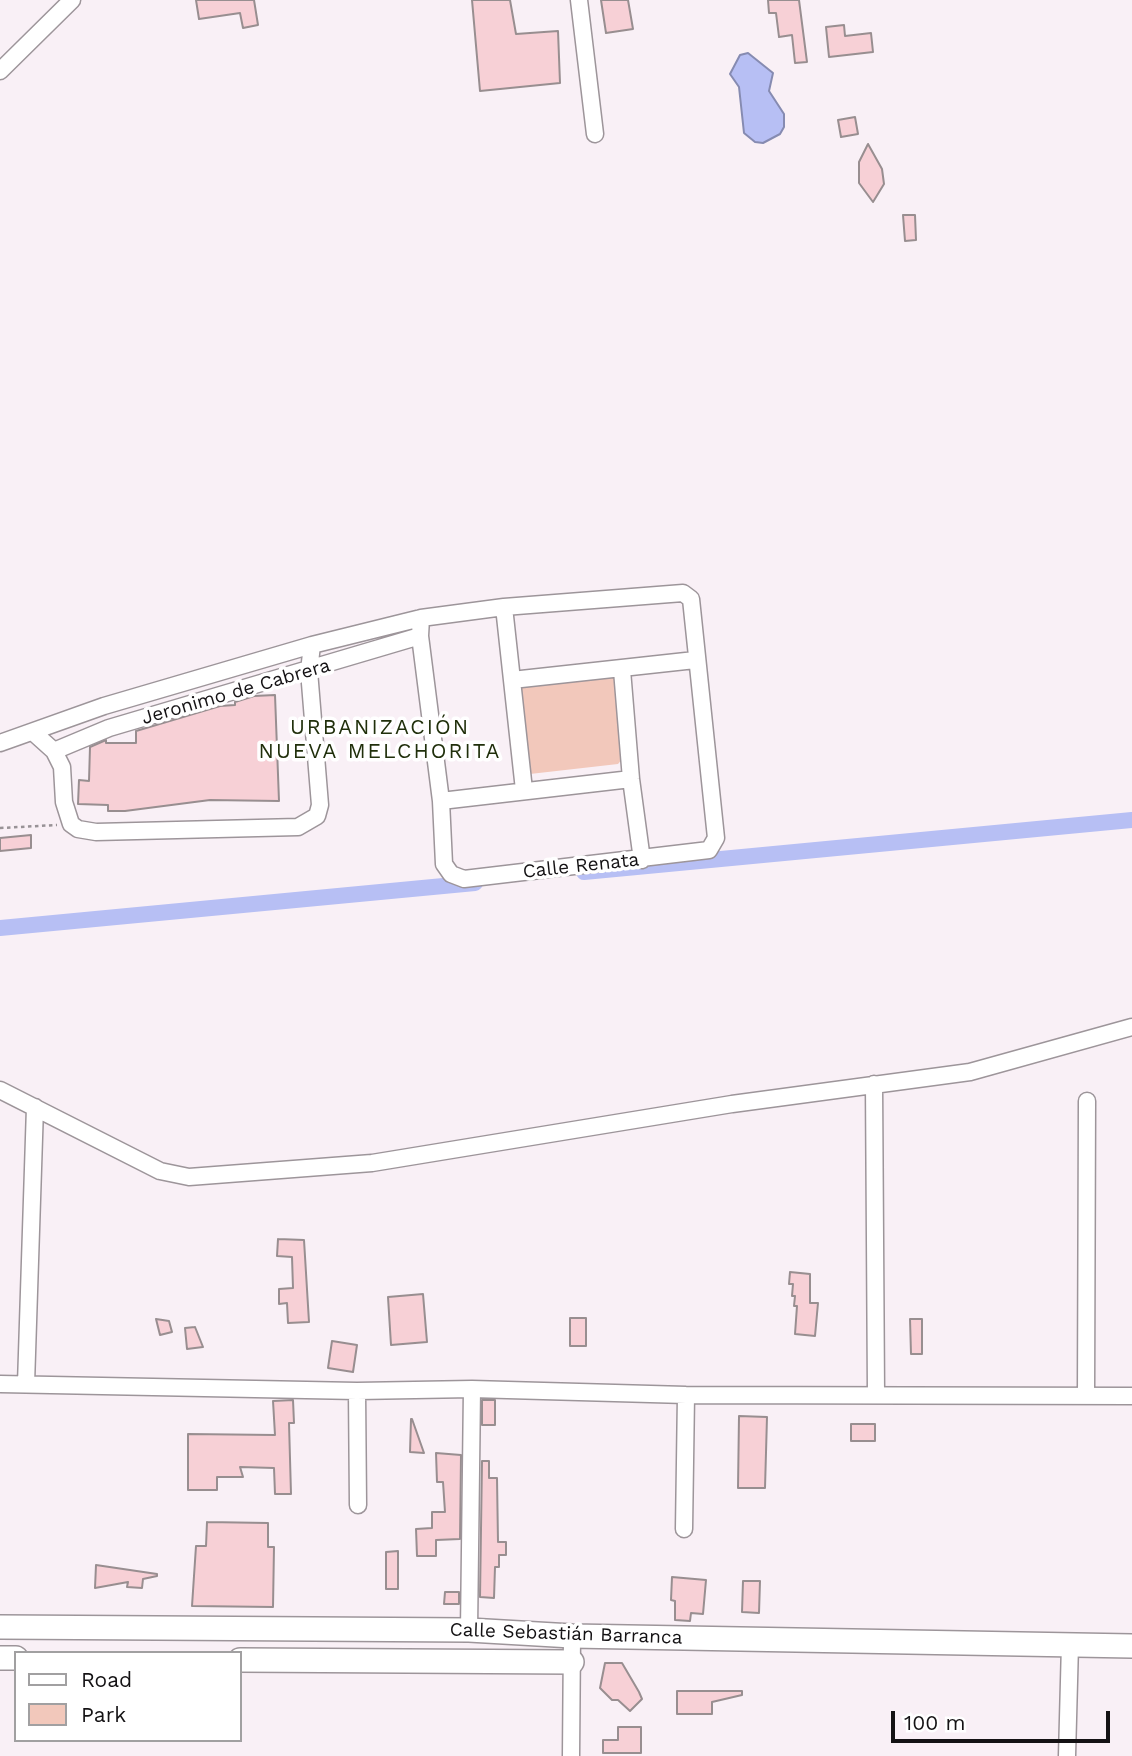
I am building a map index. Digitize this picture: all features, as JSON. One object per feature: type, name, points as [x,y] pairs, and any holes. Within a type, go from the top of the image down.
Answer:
[{"type":"street","points":[[0,71],[72,0]]},
{"type":"street","points":[[579,0],[595,134]]},
{"type":"street","points":[[0,743],[104,706],[312,645],[421,618],[504,607],[683,593],[691,599],[695,660],[512,680]]},
{"type":"street","points":[[504,607],[524,790]]},
{"type":"street","points":[[421,618],[419,636],[441,801],[631,779]]},
{"type":"street","name":"Jeronimo de Cabrera","points":[[54,751],[109,729],[419,636]]},
{"type":"street","points":[[34,733],[54,751],[62,767],[64,802],[71,824],[78,829],[96,832],[298,827],[317,816],[320,805],[309,671],[312,645]]},
{"type":"street","name":"Calle Renata","points":[[441,801],[444,864],[451,874],[464,879],[702,853],[709,850],[716,838],[695,660]]},
{"type":"street","points":[[622,670],[631,779],[642,860]]},
{"type":"street","points":[[0,1090],[160,1171],[189,1177],[372,1163],[732,1104],[970,1072],[1132,1027]]},
{"type":"street","points":[[874,1084],[876,1394]]},
{"type":"street","points":[[1086,1394],[1087,1101]]},
{"type":"street","points":[[26,1384],[36,1107]]},
{"type":"street","points":[[0,1384],[357,1391],[471,1389],[686,1395],[1132,1396]]},
{"type":"street","points":[[469,1630],[471,1389]]},
{"type":"street","points":[[357,1391],[358,1505]]},
{"type":"street","points":[[684,1529],[686,1395]]},
{"type":"street","name":"Calle Sebastián Barranca","points":[[0,1627],[469,1630],[572,1636],[1132,1646]]},
{"type":"street","points":[[391,1661],[396,1630]]},
{"type":"street","points":[[571,1756],[572,1636]]},
{"type":"street","points":[[1067,1756],[1070,1644]]},
{"type":"street","points":[[242,1660],[572,1662]]},
{"type":"path","points":[[0,828],[38,827]]},
{"type":"green space","points":[[613,668],[624,757],[618,764],[530,774],[517,673]]},
{"type":"water","points":[[748,53],[773,73],[769,91],[784,114],[784,127],[780,134],[763,143],[755,142],[744,133],[739,87],[730,74],[740,55]]},
{"type":"building","points":[[196,0],[254,0],[258,25],[243,28],[240,13],[199,19]]},
{"type":"building","points":[[472,0],[510,0],[516,34],[558,31],[560,83],[480,91]]},
{"type":"building","points":[[601,0],[628,0],[633,29],[606,33]]},
{"type":"building","points":[[768,0],[799,0],[807,62],[795,63],[792,35],[779,37],[776,13],[769,13]]},
{"type":"building","points":[[844,25],[845,36],[871,33],[873,52],[829,57],[826,27]]},
{"type":"building","points":[[855,117],[858,134],[841,137],[838,120]]},
{"type":"building","points":[[868,144],[882,169],[884,184],[873,202],[859,183],[859,162]]},
{"type":"building","points":[[903,215],[915,215],[916,240],[905,241]]},
{"type":"building","points":[[275,695],[279,801],[210,800],[125,811],[108,811],[108,805],[78,804],[79,780],[89,781],[90,747],[106,740],[106,743],[136,743],[136,731],[220,706],[235,705],[235,702],[254,696]]},
{"type":"building","points":[[31,835],[31,848],[0,851],[0,838]]},
{"type":"building","points":[[278,1239],[304,1240],[309,1322],[288,1323],[287,1303],[279,1304],[279,1289],[293,1288],[292,1257],[277,1256]]},
{"type":"building","points":[[790,1272],[810,1274],[810,1303],[818,1303],[815,1336],[795,1334],[797,1306],[794,1306],[795,1296],[792,1296],[793,1284],[789,1284]]},
{"type":"building","points":[[423,1294],[427,1342],[391,1345],[388,1297]]},
{"type":"building","points":[[570,1318],[586,1318],[586,1346],[570,1346]]},
{"type":"building","points":[[156,1319],[169,1321],[172,1332],[160,1335]]},
{"type":"building","points":[[910,1319],[922,1319],[922,1354],[911,1354]]},
{"type":"building","points":[[195,1327],[203,1347],[187,1349],[185,1328]]},
{"type":"building","points":[[332,1341],[357,1345],[353,1372],[328,1368]]},
{"type":"building","points":[[293,1400],[294,1423],[289,1423],[291,1494],[275,1494],[274,1468],[240,1467],[243,1477],[217,1477],[217,1490],[188,1490],[188,1434],[275,1435],[273,1401]]},
{"type":"building","points":[[482,1400],[495,1400],[495,1425],[482,1425]]},
{"type":"building","points":[[739,1416],[767,1417],[765,1488],[738,1488]]},
{"type":"building","points":[[412,1419],[424,1453],[410,1452]]},
{"type":"building","points":[[851,1424],[875,1424],[875,1441],[851,1441]]},
{"type":"building","points":[[436,1453],[461,1455],[460,1539],[436,1540],[436,1556],[417,1556],[416,1529],[432,1528],[432,1512],[445,1512],[443,1482],[437,1482]]},
{"type":"building","points":[[482,1461],[489,1461],[489,1478],[497,1478],[498,1542],[506,1542],[506,1555],[499,1555],[499,1567],[495,1567],[494,1598],[480,1597]]},
{"type":"building","points":[[207,1522],[268,1523],[268,1547],[274,1547],[273,1607],[192,1606],[196,1546],[206,1546]]},
{"type":"building","points":[[398,1551],[398,1589],[386,1589],[386,1552]]},
{"type":"building","points":[[96,1565],[157,1576],[143,1579],[142,1588],[127,1587],[128,1582],[95,1588]]},
{"type":"building","points":[[672,1577],[706,1580],[703,1614],[691,1613],[690,1621],[675,1620],[675,1601],[671,1600]]},
{"type":"building","points":[[743,1581],[760,1581],[759,1613],[742,1612]]},
{"type":"building","points":[[445,1592],[459,1592],[459,1604],[444,1604]]},
{"type":"building","points":[[605,1663],[622,1663],[639,1692],[642,1699],[630,1711],[618,1700],[612,1700],[600,1688]]},
{"type":"building","points":[[677,1691],[742,1691],[742,1695],[712,1702],[712,1714],[677,1714]]},
{"type":"building","points":[[618,1727],[641,1727],[641,1753],[603,1753],[603,1740],[618,1740]]},
{"type":"waterway","points":[[584,872],[1132,820]]},
{"type":"waterway","points":[[0,928],[475,883]]},
{"type":"district","name":"URBANIZACIÓN NUEVA MELCHORITA","points":[[380,740]]}]
